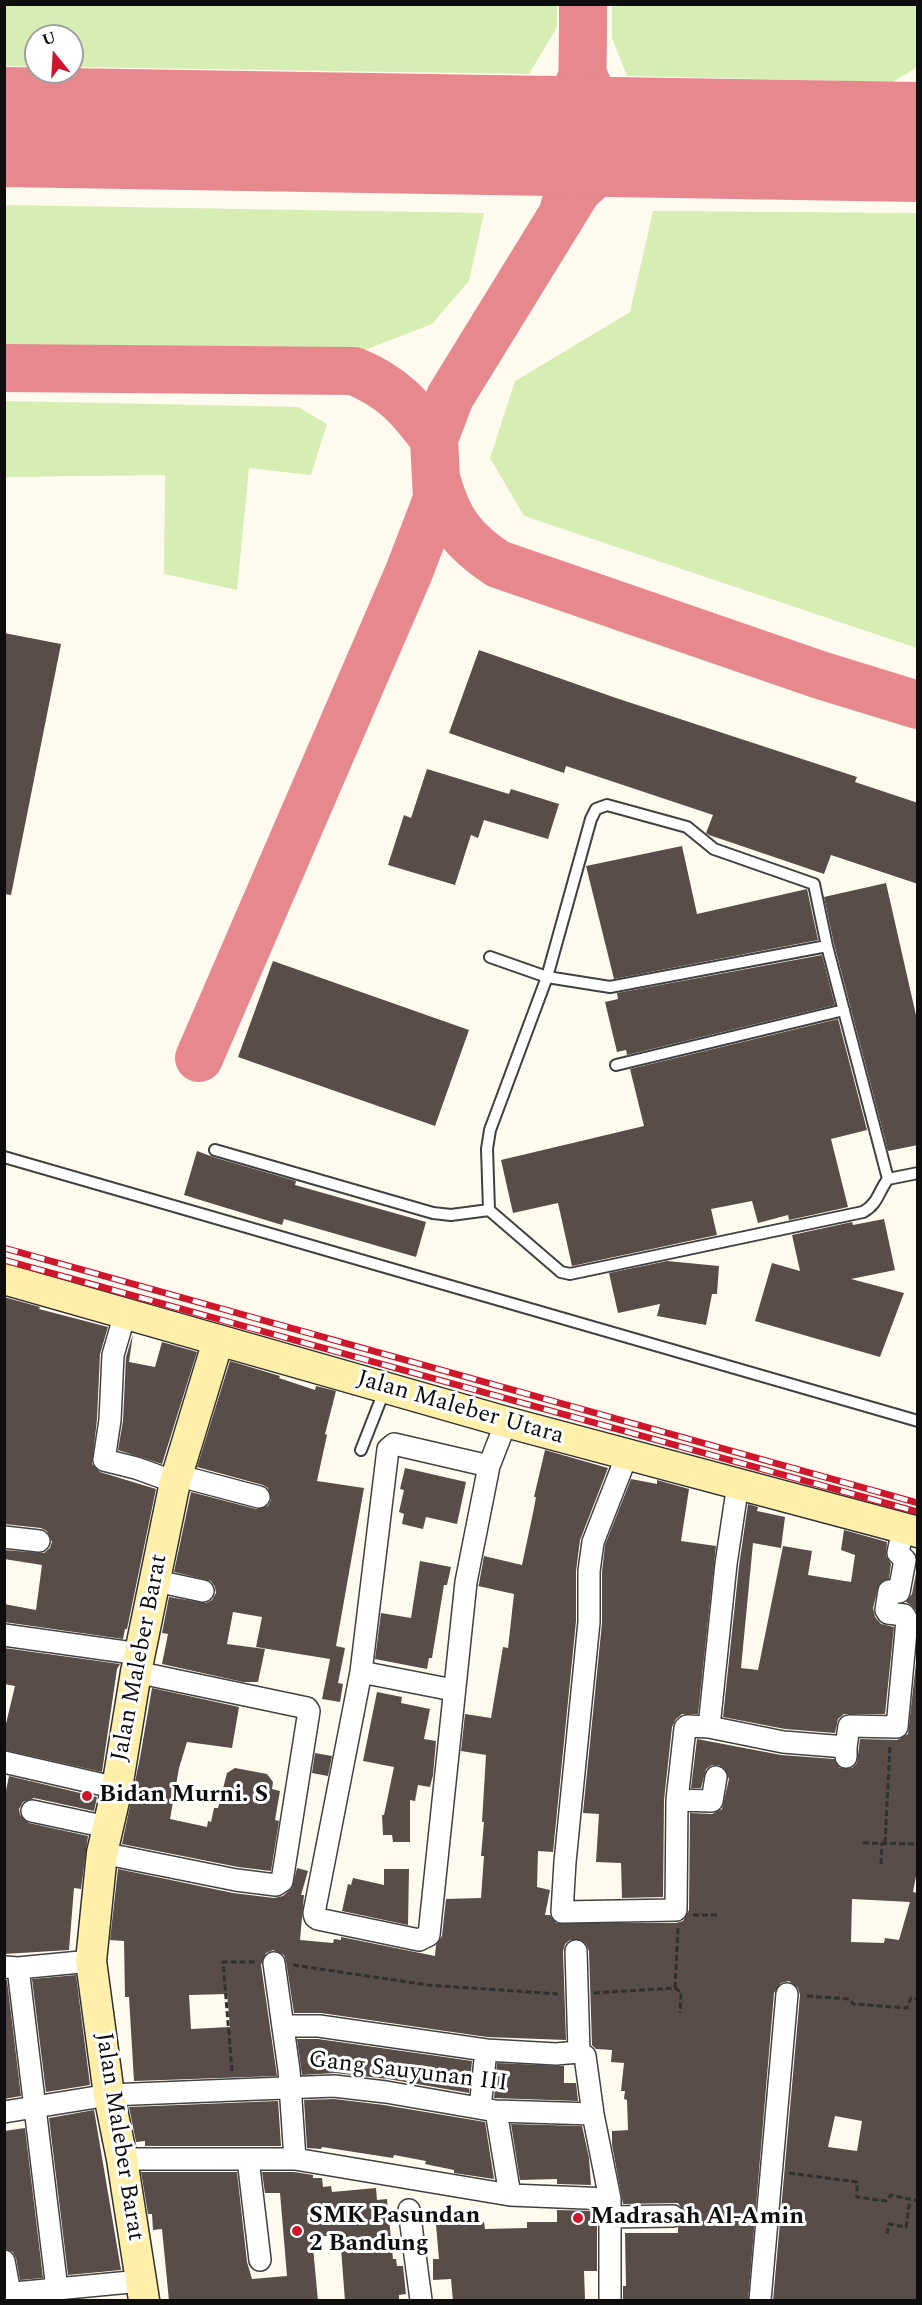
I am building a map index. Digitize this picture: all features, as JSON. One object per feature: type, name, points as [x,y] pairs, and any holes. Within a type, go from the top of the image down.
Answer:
[{"type":"street","name":"Jalan Maleber Utara","points":[[4,1279],[506,1422],[910,1530]]},
{"type":"street","points":[[125,1314],[113,1355],[110,1420],[104,1460],[259,1497]]},
{"type":"street","name":"Jalan Maleber Barat","points":[[143,2291],[110,2095],[91,1961],[104,1840],[117,1788],[138,1663],[175,1478],[218,1341]]},
{"type":"street","points":[[489,1466],[394,1444],[390,1446],[373,1559],[361,1672],[315,1917],[322,1920],[419,1940],[429,1935],[466,1581],[489,1466],[506,1422]]},
{"type":"street","points":[[627,1455],[593,1542],[589,1571],[589,1622],[562,1912],[678,1912],[676,1800],[687,1726],[709,1727],[846,1752],[849,1726],[897,1727],[907,1620],[904,1615],[888,1613],[886,1610],[889,1591],[899,1592],[904,1560],[898,1553],[910,1530]]},
{"type":"street","points":[[709,1727],[726,1564],[738,1484]]},
{"type":"street","points":[[4,1537],[39,1541]]},
{"type":"street","points":[[156,1581],[203,1591]]},
{"type":"street","points":[[4,1635],[138,1663],[307,1708],[309,1711],[282,1881],[276,1885],[236,1880],[104,1840],[32,1811]]},
{"type":"street","points":[[361,1672],[453,1690]]},
{"type":"street","points":[[4,1762],[117,1788]]},
{"type":"street","points":[[676,1800],[712,1801],[716,1777]]},
{"type":"street","points":[[576,1951],[579,2052]]},
{"type":"street","points":[[57,2289],[35,2107],[11,1967],[91,1961]]},
{"type":"street","points":[[274,1963],[291,2086],[295,2159]]},
{"type":"street","points":[[760,2301],[787,1994]]},
{"type":"street","points":[[283,2026],[319,2026],[486,2050],[556,2054],[579,2052],[585,2056],[610,2208],[610,2301]]},
{"type":"street","points":[[486,2050],[488,2110],[510,2195]]},
{"type":"street","name":"Gang Sauyunan III","points":[[4,2112],[110,2095],[334,2085],[488,2110],[593,2114]]},
{"type":"street","points":[[122,2159],[295,2159],[510,2195],[673,2216]]},
{"type":"street","points":[[248,2159],[260,2260]]},
{"type":"street","points":[[409,2210],[421,2301]]},
{"type":"street","points":[[4,2261],[7,2293],[57,2289],[143,2291]]},
{"type":"lane","points":[[888,1179],[827,946],[814,884],[714,849],[687,827],[607,805],[596,809],[591,819],[548,976],[490,1130],[487,1149],[489,1209],[561,1272],[577,1274],[863,1212],[872,1208],[880,1188],[888,1179],[918,1173]]},
{"type":"lane","points":[[490,957],[548,976],[610,987],[827,946]]},
{"type":"lane","points":[[616,1065],[844,1010]]},
{"type":"lane","points":[[214,1150],[433,1213],[451,1215],[489,1209]]},
{"type":"lane","points":[[4,1157],[918,1421]]},
{"type":"lane","points":[[361,1450],[386,1388]]},
{"type":"path","points":[[881,1864],[888,1809],[890,1728]]},
{"type":"path","points":[[863,1843],[918,1844]]},
{"type":"path","points":[[675,1988],[678,1912],[717,1915]]},
{"type":"path","points":[[233,2090],[223,1962],[274,1963],[428,1985],[576,1994],[675,1988],[681,1992],[680,2013]]},
{"type":"path","points":[[787,1994],[849,1999],[853,2004],[907,2008],[911,1998],[918,1999]]},
{"type":"path","points":[[773,2170],[857,2182],[857,2197],[886,2201],[891,2195],[918,2201]]},
{"type":"path","points":[[888,2234],[889,2224],[906,2227],[910,2200]]},
{"type":"green space","points":[[5,4],[557,4],[557,27],[529,74],[84,67],[84,24],[24,24],[24,67],[5,66]]},
{"type":"green space","points":[[612,5],[917,5],[917,67],[893,82],[627,76],[612,38]]},
{"type":"green space","points":[[5,205],[484,213],[469,281],[432,324],[346,357],[5,351]]},
{"type":"green space","points":[[653,211],[917,213],[917,648],[524,516],[490,458],[515,381],[630,312]]},
{"type":"green space","points":[[5,401],[298,407],[327,424],[311,475],[249,468],[237,590],[164,574],[165,475],[5,477]]},
{"type":"building","points":[[4,633],[61,644],[11,895],[4,894]]},
{"type":"building","points":[[479,650],[616,698],[857,777],[855,782],[918,803],[918,884],[831,855],[824,874],[709,835],[706,833],[713,815],[566,766],[564,773],[449,733]]},
{"type":"building","points":[[427,769],[509,794],[511,789],[559,804],[548,839],[484,820],[478,838],[471,835],[455,885],[388,865],[404,815],[411,818]]},
{"type":"building","points":[[682,846],[697,914],[807,889],[818,940],[614,979],[586,866]]},
{"type":"building","points":[[886,883],[918,1024],[918,1145],[888,1151],[824,897]]},
{"type":"building","points":[[822,955],[835,1005],[627,1055],[626,1050],[617,1052],[605,1002],[618,999],[617,993]]},
{"type":"building","points":[[273,961],[469,1030],[435,1126],[238,1057]]},
{"type":"building","points":[[838,1019],[867,1130],[831,1139],[848,1207],[789,1220],[788,1215],[758,1223],[752,1201],[711,1209],[717,1235],[572,1266],[558,1203],[513,1213],[501,1160],[644,1126],[630,1069]]},
{"type":"building","points":[[197,1151],[296,1181],[295,1185],[426,1222],[416,1257],[284,1219],[282,1225],[184,1195]]},
{"type":"building","points":[[884,1219],[895,1270],[851,1279],[904,1293],[880,1357],[755,1321],[772,1263],[800,1271],[792,1235],[852,1222],[853,1225]]},
{"type":"building","points":[[667,1261],[719,1266],[717,1294],[712,1294],[706,1325],[657,1316],[660,1304],[618,1313],[609,1273]]},
{"type":"building","points":[[4,1297],[40,1307],[39,1309],[108,1327],[100,1354],[92,1464],[100,1472],[156,1489],[123,1639],[4,1622],[4,1604],[36,1610],[42,1565],[4,1559],[4,1550],[44,1553],[50,1548],[52,1542],[47,1531],[41,1528],[4,1524],[6,1406],[4,1406]]},
{"type":"building","points":[[133,1334],[129,1362],[155,1367],[162,1342],[197,1352],[162,1464],[118,1450],[123,1421],[126,1357]]},
{"type":"building","points":[[230,1361],[280,1376],[279,1378],[315,1390],[316,1386],[336,1391],[325,1434],[327,1435],[317,1481],[364,1488],[336,1646],[345,1648],[338,1683],[343,1684],[340,1702],[322,1699],[330,1659],[256,1647],[262,1617],[233,1612],[227,1644],[265,1649],[258,1682],[243,1682],[162,1664],[168,1634],[162,1633],[169,1597],[206,1603],[212,1600],[216,1593],[211,1581],[174,1572],[191,1492],[256,1509],[268,1506],[271,1500],[268,1488],[263,1485],[197,1467]]},
{"type":"building","points":[[545,1450],[608,1468],[580,1540],[576,1571],[576,1621],[553,1852],[538,1851],[537,1887],[550,1890],[545,1915],[550,1915],[556,1923],[676,1923],[683,1921],[689,1910],[690,1813],[712,1814],[722,1809],[729,1779],[724,1768],[712,1765],[706,1769],[701,1788],[691,1788],[697,1739],[781,1755],[834,1759],[840,1768],[852,1768],[857,1763],[860,1739],[897,1740],[908,1734],[918,1645],[918,1866],[913,1892],[918,1893],[918,2301],[773,2301],[800,1995],[798,1988],[789,1981],[781,1983],[774,1993],[748,2301],[623,2301],[623,2286],[626,2286],[625,2233],[678,2233],[678,2227],[684,2223],[686,2215],[678,2203],[623,2204],[612,2145],[612,2131],[628,2130],[627,2100],[624,2099],[625,2091],[621,2091],[624,2063],[611,2062],[612,2050],[596,2049],[592,2045],[589,1951],[581,1940],[570,1940],[565,1944],[563,1951],[566,2040],[487,2037],[321,2013],[294,2013],[284,1955],[273,1950],[266,1953],[261,1965],[277,2076],[134,2081],[129,1997],[125,1997],[124,1941],[110,1940],[118,1869],[233,1893],[274,1898],[283,1896],[292,1888],[297,1868],[308,1871],[301,1895],[304,1895],[300,1940],[333,1943],[334,1939],[341,1940],[341,1937],[435,1956],[436,1945],[442,1936],[446,1899],[481,1898],[486,1755],[461,1751],[465,1714],[491,1718],[503,1647],[508,1648],[514,1594],[478,1586],[484,1556],[522,1565],[536,1497],[534,1497]],"holes":[[[852,1899],[910,1902],[899,1940],[885,1938],[884,1943],[851,1942]],[[227,1994],[230,2027],[191,2029],[189,1995]],[[835,2116],[862,2121],[857,2151],[828,2147]]]},
{"type":"building","points":[[405,1468],[466,1482],[457,1524],[426,1517],[423,1529],[402,1524],[404,1514],[399,1512],[404,1490],[400,1489]]},
{"type":"building","points":[[631,1479],[657,1484],[657,1480],[689,1489],[681,1541],[716,1546],[698,1714],[682,1714],[672,1727],[664,1800],[663,1897],[622,1898],[621,1863],[596,1862],[599,1814],[583,1813],[602,1623],[602,1572],[605,1545]]},
{"type":"building","points":[[748,1504],[758,1507],[757,1511],[785,1517],[781,1548],[753,1543],[741,1668],[758,1670],[783,1546],[812,1551],[808,1575],[851,1582],[855,1555],[841,1550],[844,1530],[887,1542],[886,1556],[891,1564],[889,1579],[879,1584],[873,1608],[875,1617],[881,1624],[894,1627],[885,1714],[844,1714],[838,1719],[835,1733],[785,1729],[723,1717]]},
{"type":"building","points":[[420,1561],[451,1567],[447,1585],[444,1585],[432,1658],[429,1658],[427,1669],[375,1659],[381,1613],[411,1618]]},
{"type":"building","points":[[918,1563],[918,1613],[906,1602],[912,1594]]},
{"type":"building","points":[[4,1648],[120,1664],[117,1669],[102,1772],[4,1750],[4,1732],[15,1686],[4,1684]]},
{"type":"building","points":[[152,1688],[239,1707],[232,1748],[187,1742],[179,1768],[170,1819],[207,1827],[208,1821],[211,1822],[214,1808],[218,1808],[227,1773],[235,1768],[267,1774],[273,1782],[272,1789],[280,1791],[275,1820],[279,1821],[271,1871],[238,1867],[122,1844]]},
{"type":"building","points":[[377,1692],[402,1697],[401,1703],[430,1709],[424,1739],[436,1741],[433,1775],[430,1787],[418,1785],[415,1801],[410,1800],[410,1842],[393,1842],[392,1835],[383,1835],[382,1815],[384,1815],[394,1767],[363,1761]]},
{"type":"building","points":[[315,1753],[332,1756],[328,1776],[312,1773]]},
{"type":"building","points":[[9,1776],[97,1797],[94,1811],[34,1798],[23,1802],[19,1809],[20,1815],[29,1823],[88,1836],[81,1889],[74,1888],[69,1950],[4,1954],[4,1800]]},
{"type":"building","points":[[384,1869],[409,1869],[408,1925],[342,1911],[348,1884],[351,1885],[353,1878],[384,1885]]},
{"type":"building","points":[[76,1975],[90,2085],[46,2092],[32,1979]]},
{"type":"building","points":[[4,1980],[7,1980],[21,2096],[4,2099]]},
{"type":"building","points":[[297,2039],[318,2039],[472,2061],[469,2093],[388,2079],[335,2073],[302,2075]]},
{"type":"building","points":[[497,2063],[564,2066],[564,2083],[576,2083],[578,2101],[494,2098]]},
{"type":"building","points":[[334,2099],[485,2122],[494,2179],[454,2173],[454,2170],[425,2164],[426,2161],[394,2155],[393,2158],[322,2147],[321,2149],[307,2148],[304,2100]]},
{"type":"building","points":[[278,2101],[281,2146],[145,2146],[145,2141],[136,2142],[129,2107]]},
{"type":"building","points":[[94,2110],[121,2270],[68,2275],[49,2118]]},
{"type":"building","points":[[511,2124],[582,2126],[589,2158],[591,2185],[557,2184],[557,2179],[520,2180]]},
{"type":"building","points":[[25,2128],[43,2278],[20,2280],[16,2258],[13,2252],[5,2249],[4,2246],[4,2131]]},
{"type":"building","points":[[141,2172],[237,2172],[247,2262],[252,2279],[287,2276],[280,2193],[265,2193],[262,2172],[294,2172],[313,2175],[313,2178],[322,2178],[323,2187],[331,2186],[332,2192],[376,2188],[377,2200],[387,2199],[393,2259],[396,2259],[397,2266],[403,2266],[406,2294],[399,2295],[399,2301],[345,2301],[340,2235],[312,2237],[318,2301],[169,2301],[162,2229],[153,2230],[152,2214],[148,2214]]},
{"type":"building","points":[[557,2210],[597,2213],[597,2271],[584,2271],[585,2299],[453,2301],[451,2279],[433,2280],[433,2259],[439,2259],[436,2225],[453,2223],[453,2219],[468,2218],[468,2223],[484,2222],[485,2229],[527,2228],[527,2222],[557,2222]]},
{"type":"taxiway","points":[[564,208],[571,185],[579,134],[583,4]]},
{"type":"taxiway","points":[[502,135],[541,122],[562,109],[577,88],[583,74],[597,104],[614,122],[630,130],[662,137]]},
{"type":"taxiway","points":[[199,1058],[409,572],[437,499],[434,439],[450,397],[578,189],[613,158],[631,148],[662,137]]},
{"type":"taxiway","points":[[4,368],[354,371],[380,384],[400,399],[434,439]]},
{"type":"taxiway","points":[[437,481],[446,508],[458,529],[475,547],[498,564],[820,675],[918,705]]},
{"type":"runway","points":[[4,127],[918,142]]},
{"type":"railway","points":[[4,1248],[918,1503]]},
{"type":"railway","points":[[4,1260],[918,1512]]},
{"type":"place","name":"Bidan Murni. S","points":[[87,1796]]},
{"type":"place","name":"Madrasah Al-Amin","points":[[578,2218]]},
{"type":"place","name":"SMK Pasundan 2 Bandung","points":[[297,2231]]}]
